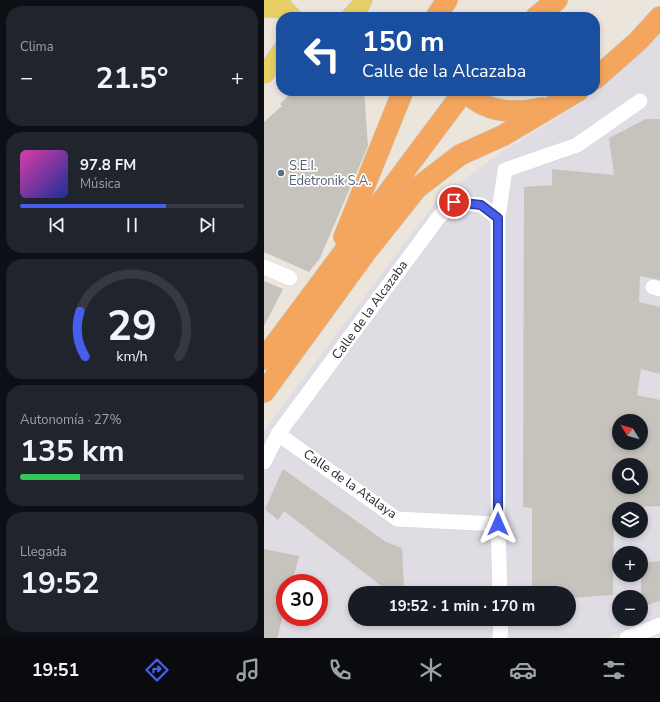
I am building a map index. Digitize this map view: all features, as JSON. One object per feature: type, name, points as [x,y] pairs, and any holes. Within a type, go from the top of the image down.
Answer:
[{"type":"highway","points":[[439,12],[447,0]]},
{"type":"highway","points":[[455,12],[461,0]]},
{"type":"highway","points":[[542,12],[557,0]]},
{"type":"highway","points":[[638,41],[657,0]]},
{"type":"highway","points":[[600,75],[638,41],[660,17]]},
{"type":"highway","points":[[394,117],[397,96]]},
{"type":"highway","points":[[325,278],[352,221],[401,96]]},
{"type":"highway","points":[[264,360],[325,278],[465,96]]},
{"type":"highway","points":[[471,96],[497,110],[524,112],[552,106]]},
{"type":"highway","points":[[264,392],[366,252],[417,188],[460,155],[504,135],[569,96]]},
{"type":"main road","points":[[355,12],[363,0]]},
{"type":"main road","points":[[264,8],[286,9]]},
{"type":"main road","points":[[264,74],[276,58]]},
{"type":"main road","points":[[264,74],[276,66]]},
{"type":"street","points":[[500,586],[498,524],[498,218],[505,170],[577,145],[640,101]]},
{"type":"street","name":"Calle de la Alcazaba","points":[[264,462],[278,434],[438,218],[454,202],[481,205],[498,218]]},
{"type":"street","points":[[264,267],[290,278]]},
{"type":"street","name":"Calle de la Atalaya","points":[[278,434],[397,519],[498,524]]},
{"type":"street","points":[[626,638],[660,625]]},
{"type":"street","points":[[500,638],[501,626]]},
{"type":"shaded area","points":[[660,31],[660,618],[648,623],[648,590],[612,590],[612,626],[639,626],[607,638],[264,638],[264,431],[440,196],[507,149],[593,96],[600,96],[600,90]]},
{"type":"building","points":[[288,96],[364,96],[368,146],[320,258],[309,272],[264,252],[264,122],[282,106],[280,104]]},
{"type":"building","points":[[646,119],[660,119],[660,280],[640,276],[639,302],[660,307],[660,374],[641,369],[637,395],[660,400],[660,506],[648,507],[648,502],[612,502],[612,538],[614,538],[614,546],[612,546],[612,595],[576,598],[576,586],[532,586],[532,508],[523,507],[524,187],[552,185],[552,169],[614,175],[609,138]]},
{"type":"building","points":[[264,281],[283,289],[264,326]]},
{"type":"building","points":[[283,469],[386,542],[402,548],[404,586],[382,586],[284,511],[278,520],[265,509]]},
{"type":"building","points":[[264,549],[299,556],[294,574],[276,574],[276,626],[280,626],[277,638],[264,638]]},
{"type":"building","points":[[660,561],[660,601],[648,605],[648,590],[641,590],[641,582],[648,582],[648,562]]},
{"type":"place","name":"S.E.I. Edetronik S.A.","points":[[281,173]]},
{"type":"route","points":[[454,202],[481,205],[498,218],[498,524]]}]
